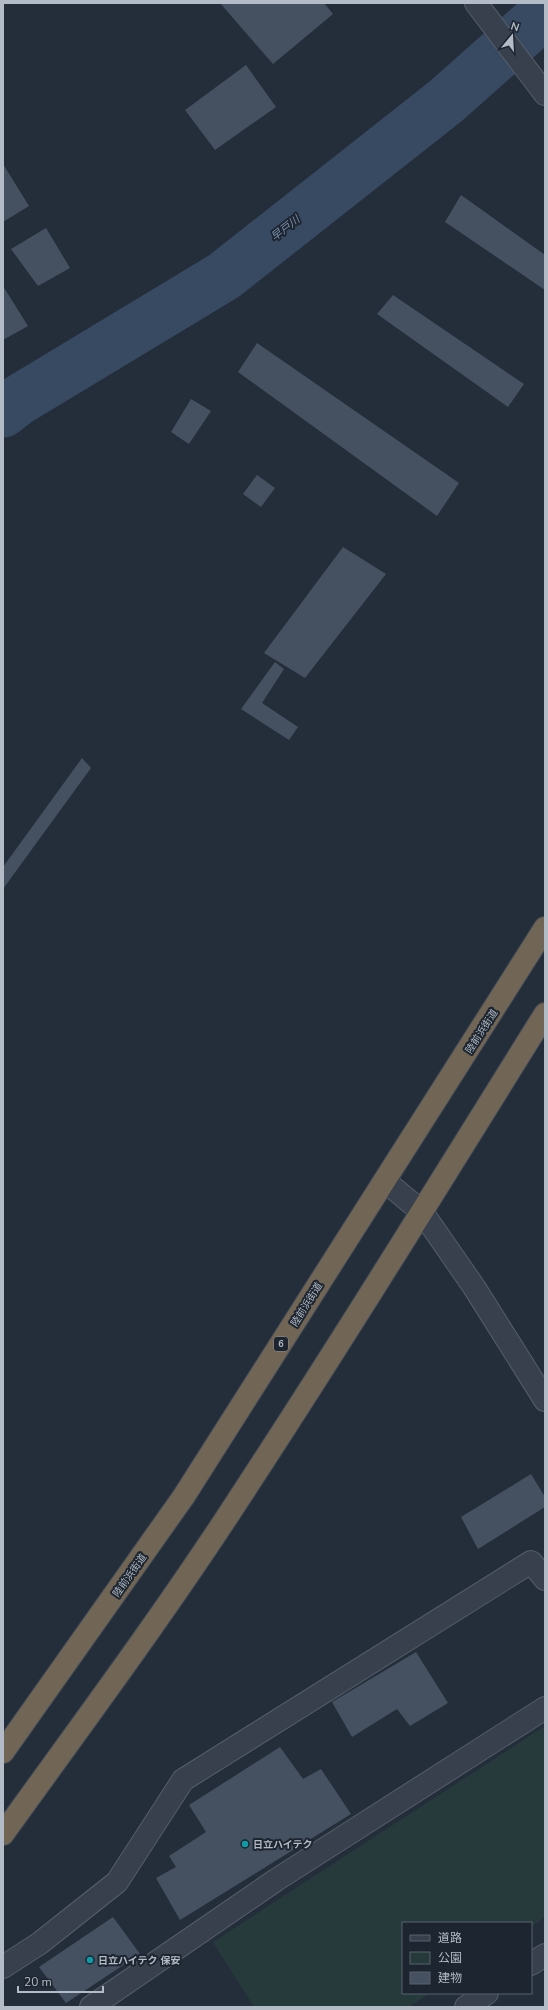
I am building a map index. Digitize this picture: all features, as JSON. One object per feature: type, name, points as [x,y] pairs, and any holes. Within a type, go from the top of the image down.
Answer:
[{"type":"highway","name":"陸前浜街道","points":[[3,1752],[184,1496],[545,928]]},
{"type":"highway","points":[[3,1834],[128,1660],[222,1523],[422,1212],[545,1014]]},
{"type":"street","points":[[477,4],[545,94]]},
{"type":"street","points":[[385,1181],[422,1212],[474,1287],[545,1400]]},
{"type":"street","points":[[3,1967],[40,1943],[117,1882],[182,1780],[531,1562],[545,1579]]},
{"type":"street","points":[[91,2007],[276,1880],[545,1708]]},
{"type":"street","points":[[532,1963],[545,1955]]},
{"type":"street","points":[[466,2007],[486,1994]]},
{"type":"green space","points":[[545,1726],[545,1917],[532,1926],[532,1922],[402,1922],[402,1994],[428,1994],[409,2007],[254,2007],[213,1942]]},
{"type":"building","points":[[220,3],[324,3],[333,14],[273,64]]},
{"type":"building","points":[[246,65],[276,107],[215,150],[185,110]]},
{"type":"building","points":[[3,164],[29,206],[3,222]]},
{"type":"building","points":[[461,195],[545,255],[545,290],[445,222]]},
{"type":"building","points":[[46,228],[70,268],[38,286],[11,249]]},
{"type":"building","points":[[3,286],[28,326],[3,340]]},
{"type":"building","points":[[393,295],[524,384],[508,407],[377,314]]},
{"type":"building","points":[[257,343],[459,483],[437,516],[238,372]]},
{"type":"building","points":[[191,399],[211,411],[189,444],[171,432]]},
{"type":"building","points":[[257,475],[275,488],[261,507],[243,494]]},
{"type":"building","points":[[343,547],[386,574],[305,678],[264,653]]},
{"type":"building","points":[[275,662],[284,669],[262,703],[298,727],[289,740],[241,709]]},
{"type":"building","points":[[82,758],[91,768],[3,889],[3,867]]},
{"type":"building","points":[[531,1474],[545,1497],[545,1507],[478,1549],[461,1517]]},
{"type":"building","points":[[416,1652],[448,1703],[410,1726],[397,1709],[352,1737],[332,1702]]},
{"type":"building","name":"日立ハイテク","points":[[280,1747],[303,1779],[321,1769],[351,1814],[180,1920],[156,1878],[176,1867],[169,1856],[206,1832],[189,1805]]},
{"type":"building","name":"日立ハイテク 保安","points":[[113,1917],[140,1954],[66,2003],[39,1967]]},
{"type":"waterway","name":"早戸川","points":[[3,412],[17,401],[224,276],[446,101],[545,13]]},
{"type":"place","name":"日立ハイテク","points":[[245,1844]]},
{"type":"place","name":"日立ハイテク 保安","points":[[90,1960]]}]
